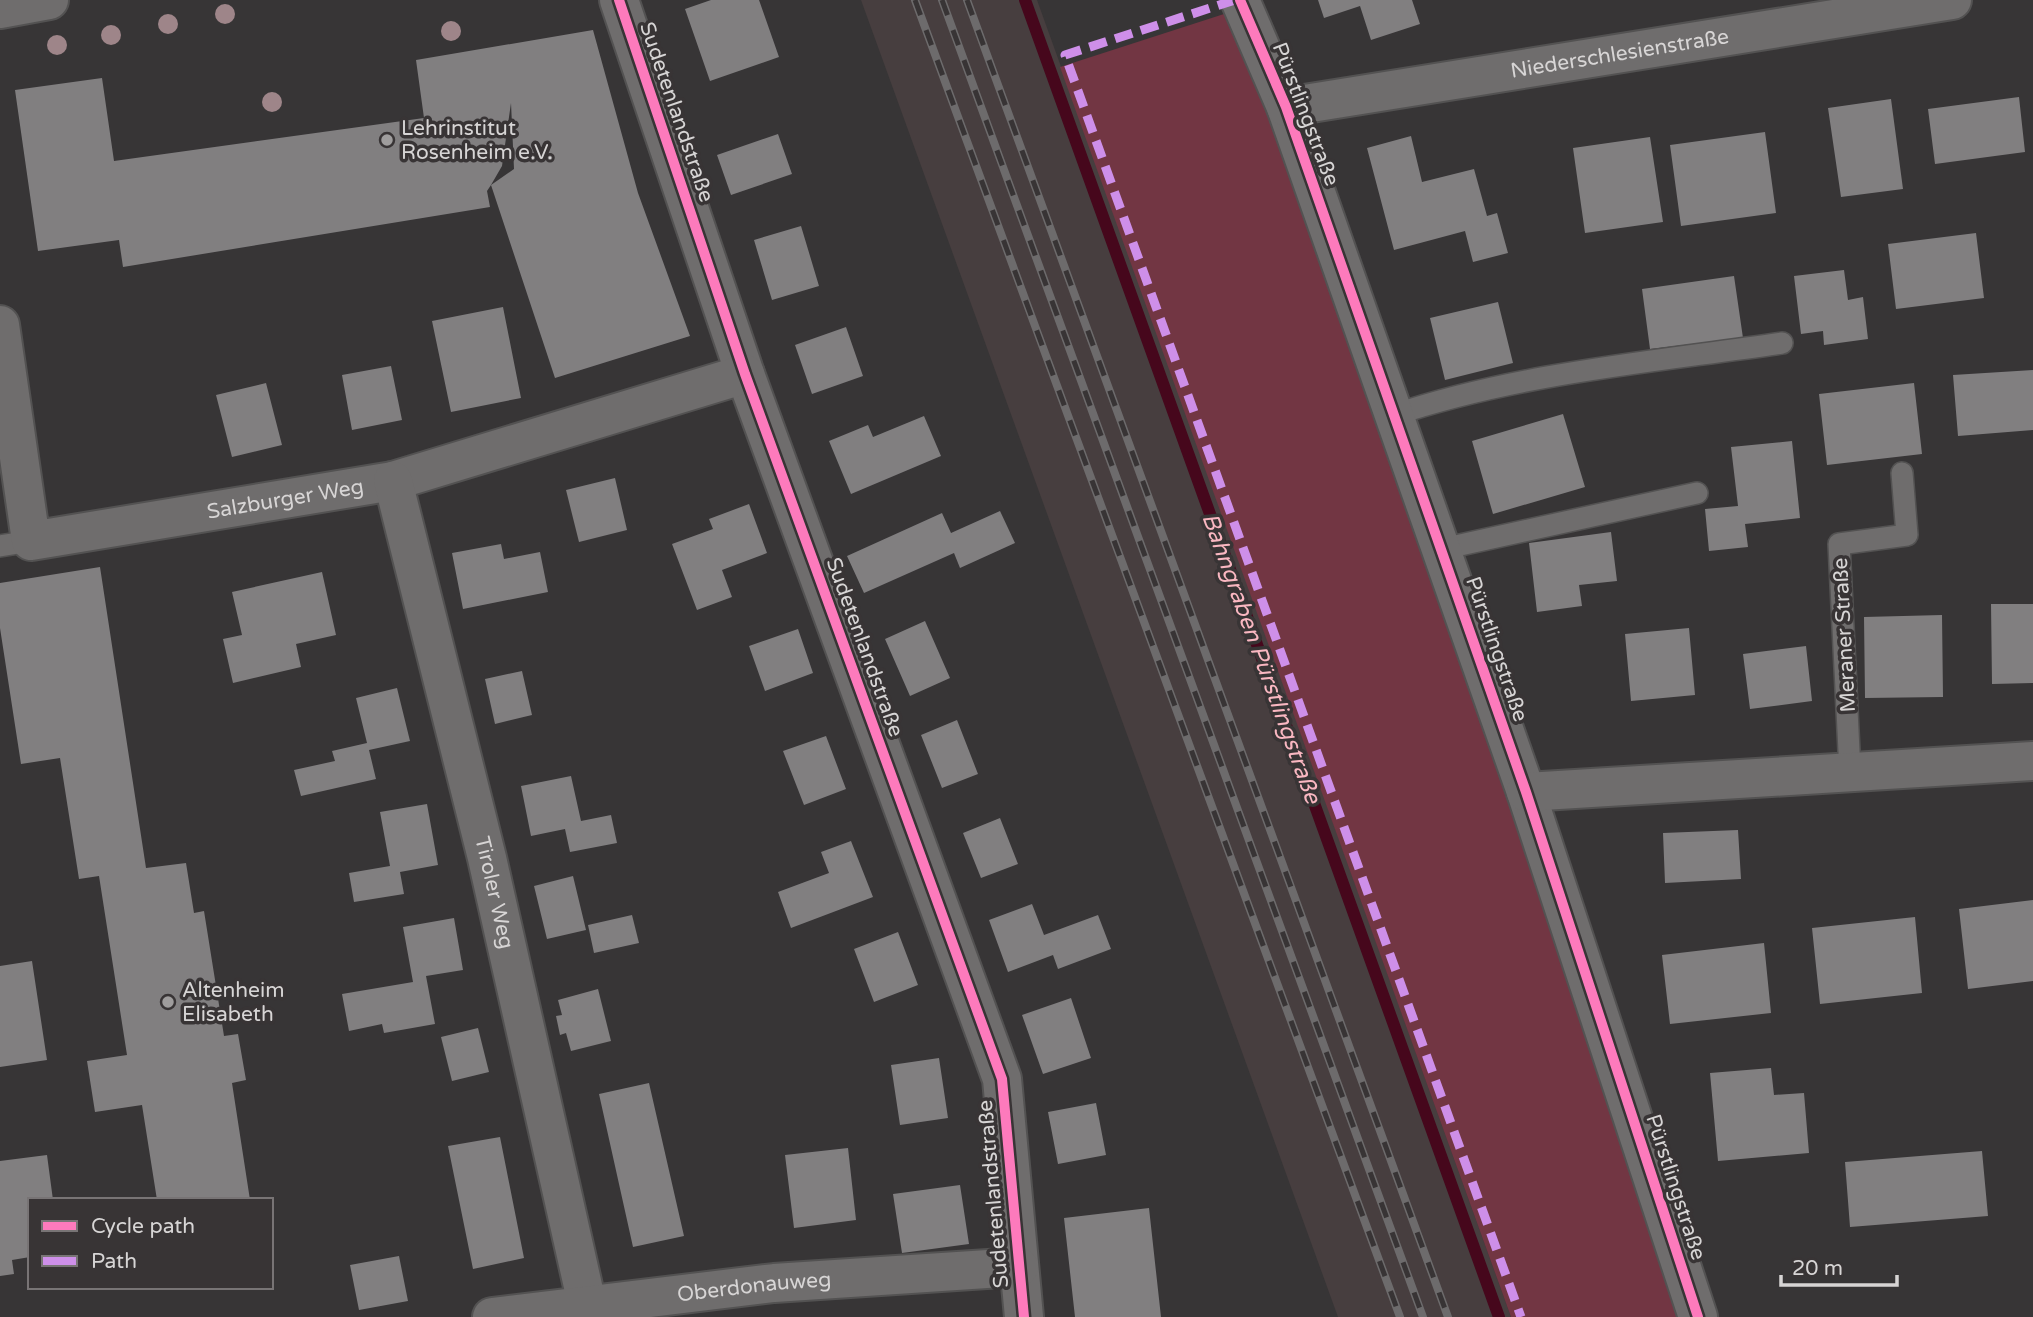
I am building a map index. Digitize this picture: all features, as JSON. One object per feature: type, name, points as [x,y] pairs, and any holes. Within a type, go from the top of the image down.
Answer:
[{"type":"street","points":[[0,9],[49,0]]},
{"type":"street","name":"Sudetenlandstraße","points":[[619,0],[745,374],[1002,1079],[1024,1317]]},
{"type":"street","name":"Pürstlingstraße","points":[[1240,0],[1286,107],[1526,792],[1698,1317]]},
{"type":"street","name":"Niederschlesienstraße","points":[[1286,107],[1952,0]]},
{"type":"street","name":"Salzburger Weg","points":[[0,325],[15,543],[393,481],[745,374]]},
{"type":"street","name":"Tiroler Weg","points":[[393,481],[487,858],[587,1304]]},
{"type":"street","points":[[1526,792],[2033,761]]},
{"type":"street","name":"Oberdonauweg","points":[[492,1317],[775,1283],[1019,1267]]},
{"type":"lane","points":[[1394,415],[1427,404],[1535,379],[1782,343]]},
{"type":"lane","name":"Meraner Straße","points":[[1850,772],[1839,544],[1907,535],[1902,473]]},
{"type":"lane","points":[[1441,549],[1697,493]]},
{"type":"shaded area","points":[[861,0],[1037,0],[1511,1317],[1338,1317]]},
{"type":"shaded area","points":[[1224,14],[1267,110],[1509,797],[1681,1317],[1511,1317],[1060,67]]},
{"type":"building","points":[[711,0],[759,0],[779,57],[710,81],[685,9]]},
{"type":"building","points":[[1318,0],[1412,0],[1420,24],[1371,40],[1360,6],[1324,18]]},
{"type":"building","name":"Lehrinstitut Rosenheim e.V.","points":[[593,30],[638,193],[690,336],[555,378],[491,185],[487,191],[490,207],[123,267],[119,240],[38,251],[15,90],[102,78],[114,161],[424,118],[416,60]],"holes":[[[511,103],[514,169],[491,185],[502,166]]]},
{"type":"building","points":[[2019,97],[2025,152],[1935,164],[1928,109]]},
{"type":"building","points":[[1891,99],[1903,189],[1841,197],[1828,108]]},
{"type":"building","points":[[1765,132],[1776,213],[1681,226],[1670,145]]},
{"type":"building","points":[[778,134],[792,174],[731,195],[717,155]]},
{"type":"building","points":[[1411,136],[1422,182],[1474,169],[1487,216],[1497,213],[1508,253],[1473,262],[1465,231],[1394,250],[1367,148]]},
{"type":"building","points":[[1650,137],[1663,222],[1585,233],[1573,148]]},
{"type":"building","points":[[801,226],[819,286],[772,300],[754,240]]},
{"type":"building","points":[[1976,233],[1984,298],[1896,309],[1888,244]]},
{"type":"building","points":[[1844,270],[1848,300],[1863,297],[1868,339],[1824,345],[1823,331],[1801,334],[1794,276]]},
{"type":"building","points":[[1734,276],[1743,338],[1650,349],[1642,289]]},
{"type":"building","points":[[1498,302],[1513,363],[1445,380],[1430,318]]},
{"type":"building","points":[[503,307],[521,398],[451,412],[432,321]]},
{"type":"building","points":[[846,327],[863,376],[812,394],[795,345]]},
{"type":"building","points":[[391,366],[402,420],[352,430],[342,375]]},
{"type":"building","points":[[2033,370],[2033,430],[1958,436],[1953,375]]},
{"type":"building","points":[[266,383],[282,445],[232,457],[216,395]]},
{"type":"building","points":[[1914,383],[1922,454],[1827,465],[1819,394]]},
{"type":"building","points":[[1563,414],[1585,487],[1493,514],[1472,441]]},
{"type":"building","points":[[924,416],[941,456],[851,494],[829,441],[868,425],[873,437]]},
{"type":"building","points":[[1792,441],[1800,518],[1745,524],[1748,547],[1709,551],[1705,509],[1738,506],[1731,447]]},
{"type":"building","points":[[615,478],[627,530],[579,542],[566,490]]},
{"type":"building","points":[[749,504],[767,553],[722,570],[732,597],[697,610],[672,544],[713,529],[709,519]]},
{"type":"building","points":[[1000,511],[1015,543],[960,568],[954,553],[864,593],[847,556],[942,513],[951,533]]},
{"type":"building","points":[[1611,532],[1617,581],[1579,585],[1582,606],[1537,612],[1529,543]]},
{"type":"building","points":[[501,544],[504,559],[540,552],[548,592],[463,609],[452,553]]},
{"type":"building","points":[[100,567],[146,868],[186,863],[194,913],[204,911],[224,1036],[238,1034],[246,1080],[232,1083],[250,1198],[157,1198],[142,1105],[95,1112],[87,1061],[127,1055],[99,876],[79,879],[60,758],[21,764],[0,628],[0,583]]},
{"type":"building","points":[[322,572],[336,635],[296,644],[301,667],[233,683],[223,639],[242,635],[232,592]]},
{"type":"building","points":[[1991,604],[2033,604],[2033,683],[1992,684]]},
{"type":"building","points":[[1942,615],[1943,697],[1865,698],[1864,617]]},
{"type":"building","points":[[925,621],[950,678],[910,696],[885,639]]},
{"type":"building","points":[[1689,628],[1695,695],[1631,701],[1625,634]]},
{"type":"building","points":[[798,629],[813,673],[765,691],[749,646]]},
{"type":"building","points":[[1806,646],[1812,701],[1750,709],[1743,654]]},
{"type":"building","points":[[522,671],[532,715],[495,724],[485,679]]},
{"type":"building","points":[[397,688],[410,741],[369,750],[376,779],[301,796],[294,770],[335,761],[332,751],[367,743],[356,698]]},
{"type":"building","points":[[957,720],[978,774],[942,788],[921,735]]},
{"type":"building","points":[[826,736],[846,789],[804,805],[783,751]]},
{"type":"building","points":[[571,776],[581,821],[611,815],[617,843],[570,852],[565,829],[531,836],[521,786]]},
{"type":"building","points":[[427,804],[438,865],[400,872],[404,894],[354,902],[349,873],[390,866],[380,812]]},
{"type":"building","points":[[1000,818],[1018,864],[981,878],[963,833]]},
{"type":"building","points":[[1738,830],[1741,879],[1665,883],[1663,833]]},
{"type":"building","points":[[851,841],[873,897],[791,928],[778,892],[829,873],[821,852]]},
{"type":"building","points":[[573,876],[586,930],[547,939],[534,886]]},
{"type":"building","points":[[2033,900],[2033,981],[1968,989],[1959,909]]},
{"type":"building","points":[[1032,904],[1044,935],[1098,915],[1111,949],[1058,969],[1053,955],[1008,972],[989,920]]},
{"type":"building","points":[[632,915],[639,943],[594,953],[588,925]]},
{"type":"building","points":[[1915,917],[1922,993],[1820,1004],[1812,928]]},
{"type":"building","points":[[454,918],[463,970],[426,976],[435,1024],[384,1033],[382,1024],[349,1031],[342,994],[413,982],[403,927]]},
{"type":"building","points":[[898,932],[918,985],[874,1002],[854,949]]},
{"type":"building","points":[[1764,943],[1771,1013],[1670,1024],[1662,955]]},
{"type":"building","points":[[32,961],[47,1060],[0,1067],[0,966]]},
{"type":"building","points":[[598,989],[611,1041],[571,1051],[566,1033],[560,1035],[556,1016],[562,1015],[558,1000]]},
{"type":"building","points":[[1071,998],[1091,1058],[1043,1074],[1022,1015]]},
{"type":"building","points":[[478,1028],[489,1072],[452,1081],[441,1037]]},
{"type":"building","points":[[939,1058],[948,1118],[900,1125],[891,1065]]},
{"type":"building","points":[[1771,1068],[1774,1095],[1804,1093],[1809,1153],[1718,1161],[1710,1073]]},
{"type":"building","points":[[649,1083],[684,1236],[633,1247],[599,1094]]},
{"type":"building","points":[[1096,1103],[1106,1155],[1058,1164],[1048,1112]]},
{"type":"building","points":[[500,1137],[524,1258],[473,1269],[448,1146]]},
{"type":"building","points":[[848,1148],[856,1220],[794,1228],[785,1155]]},
{"type":"building","points":[[1982,1151],[1988,1216],[1850,1227],[1845,1162]]},
{"type":"building","points":[[47,1155],[53,1198],[28,1198],[28,1257],[12,1260],[14,1274],[0,1276],[0,1161]]},
{"type":"building","points":[[960,1185],[969,1244],[902,1253],[893,1194]]},
{"type":"building","points":[[1149,1208],[1161,1317],[1075,1317],[1064,1218]]},
{"type":"building","points":[[399,1256],[408,1301],[359,1310],[350,1265]]},
{"type":"waterway","name":"Bahngraben Pürstlingstraße","points":[[1025,0],[1499,1317]]},
{"type":"railway","points":[[915,0],[1400,1317]]},
{"type":"railway","points":[[942,0],[1423,1317]]},
{"type":"railway","points":[[967,0],[1448,1317]]},
{"type":"marked path","points":[[1235,0],[1065,55],[1521,1317]]},
{"type":"cycle path","points":[[619,0],[745,374],[1002,1079],[1024,1317]]},
{"type":"cycle path","points":[[1240,0],[1286,107],[1526,792],[1698,1317]]},
{"type":"place","name":"Lehrinstitut Rosenheim e.V.","points":[[387,140]]},
{"type":"place","name":"Altenheim Elisabeth","points":[[168,1002]]}]
